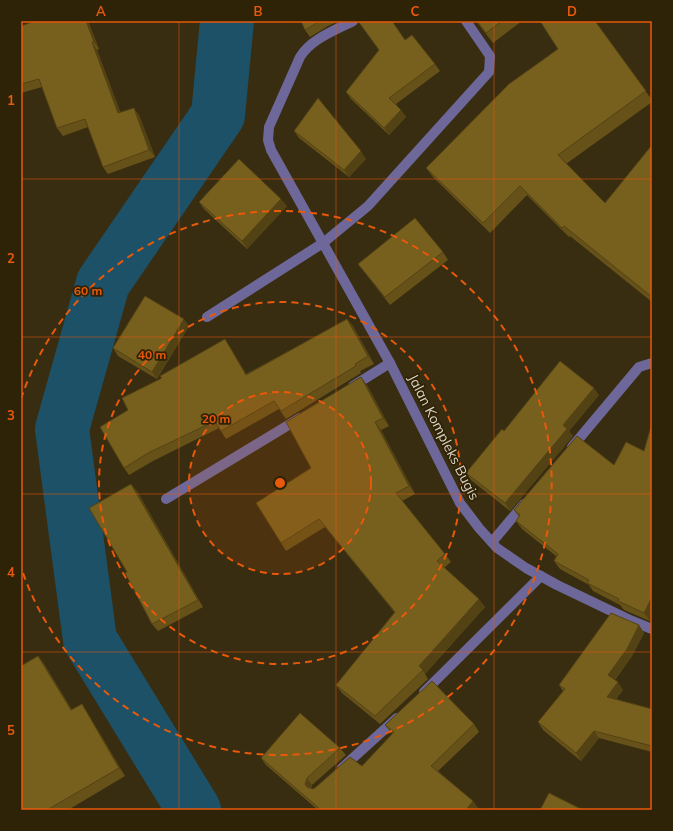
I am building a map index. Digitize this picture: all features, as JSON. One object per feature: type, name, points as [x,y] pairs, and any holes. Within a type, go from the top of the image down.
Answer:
[{"type":"street","name":"Jalan Kompleks Bugis","points":[[353,21],[311,44],[305,49],[268,127],[268,140],[271,150],[390,363],[460,503],[479,528],[503,552],[526,568],[557,586],[652,629]]},
{"type":"street","points":[[207,317],[323,243],[368,206],[489,72],[490,56],[466,21]]},
{"type":"street","points":[[343,392],[390,363]]},
{"type":"street","points":[[563,458],[639,367],[652,363]]},
{"type":"street","points":[[166,499],[309,412]]},
{"type":"street","points":[[492,542],[532,494]]},
{"type":"street","points":[[418,698],[541,576]]},
{"type":"street","points":[[335,774],[406,709]]},
{"type":"building","points":[[35,21],[86,21],[94,42],[92,42],[118,113],[134,108],[149,150],[103,167],[85,119],[57,128],[39,79],[21,84],[21,26]]},
{"type":"building","points":[[301,21],[320,21],[305,30]]},
{"type":"building","points":[[358,21],[392,21],[405,40],[412,35],[435,64],[389,98],[401,110],[384,128],[346,92],[379,50]]},
{"type":"building","points":[[477,21],[502,21],[486,33]]},
{"type":"building","points":[[540,21],[595,21],[646,91],[558,155],[605,203],[652,145],[652,297],[564,226],[562,228],[520,186],[483,223],[426,168],[509,84],[558,49]]},
{"type":"building","points":[[318,98],[361,151],[344,170],[294,131]]},
{"type":"building","points":[[239,159],[281,199],[242,241],[199,202]]},
{"type":"building","points":[[415,218],[443,252],[385,297],[358,264]]},
{"type":"building","points":[[145,296],[184,319],[152,372],[113,348]]},
{"type":"building","points":[[347,319],[368,356],[355,364],[356,366],[281,411],[274,401],[221,431],[215,421],[148,453],[124,468],[100,427],[128,410],[122,398],[162,378],[160,376],[225,339],[246,375]]},
{"type":"building","points":[[560,361],[594,388],[563,425],[567,429],[505,503],[466,473],[502,429],[504,431]]},
{"type":"building","points":[[361,377],[383,418],[375,422],[409,486],[396,493],[445,554],[437,561],[479,599],[419,666],[423,670],[375,716],[336,685],[395,612],[319,519],[281,543],[256,503],[311,468],[286,422]]},
{"type":"building","points":[[652,423],[652,597],[644,613],[618,601],[619,599],[587,583],[589,580],[554,561],[558,554],[516,521],[520,515],[514,510],[577,436],[614,465],[626,442],[644,451]]},
{"type":"building","points":[[131,484],[198,600],[152,624],[125,573],[127,572],[89,508]]},
{"type":"building","points":[[611,613],[639,625],[627,649],[608,675],[618,682],[607,697],[652,709],[652,746],[594,731],[576,753],[538,722],[565,689],[559,685]]},
{"type":"building","points":[[38,656],[71,710],[82,704],[119,768],[47,810],[21,810],[21,666]]},
{"type":"building","points":[[432,681],[474,724],[431,766],[473,801],[466,810],[321,810],[261,758],[300,713],[340,748],[307,778],[305,784],[307,787],[313,789],[350,757],[362,766],[394,732],[385,725]]},
{"type":"building","points":[[549,793],[583,810],[540,810]]},
{"type":"waterway","points":[[194,810],[90,640],[62,429],[103,283],[218,115],[227,21]]}]
